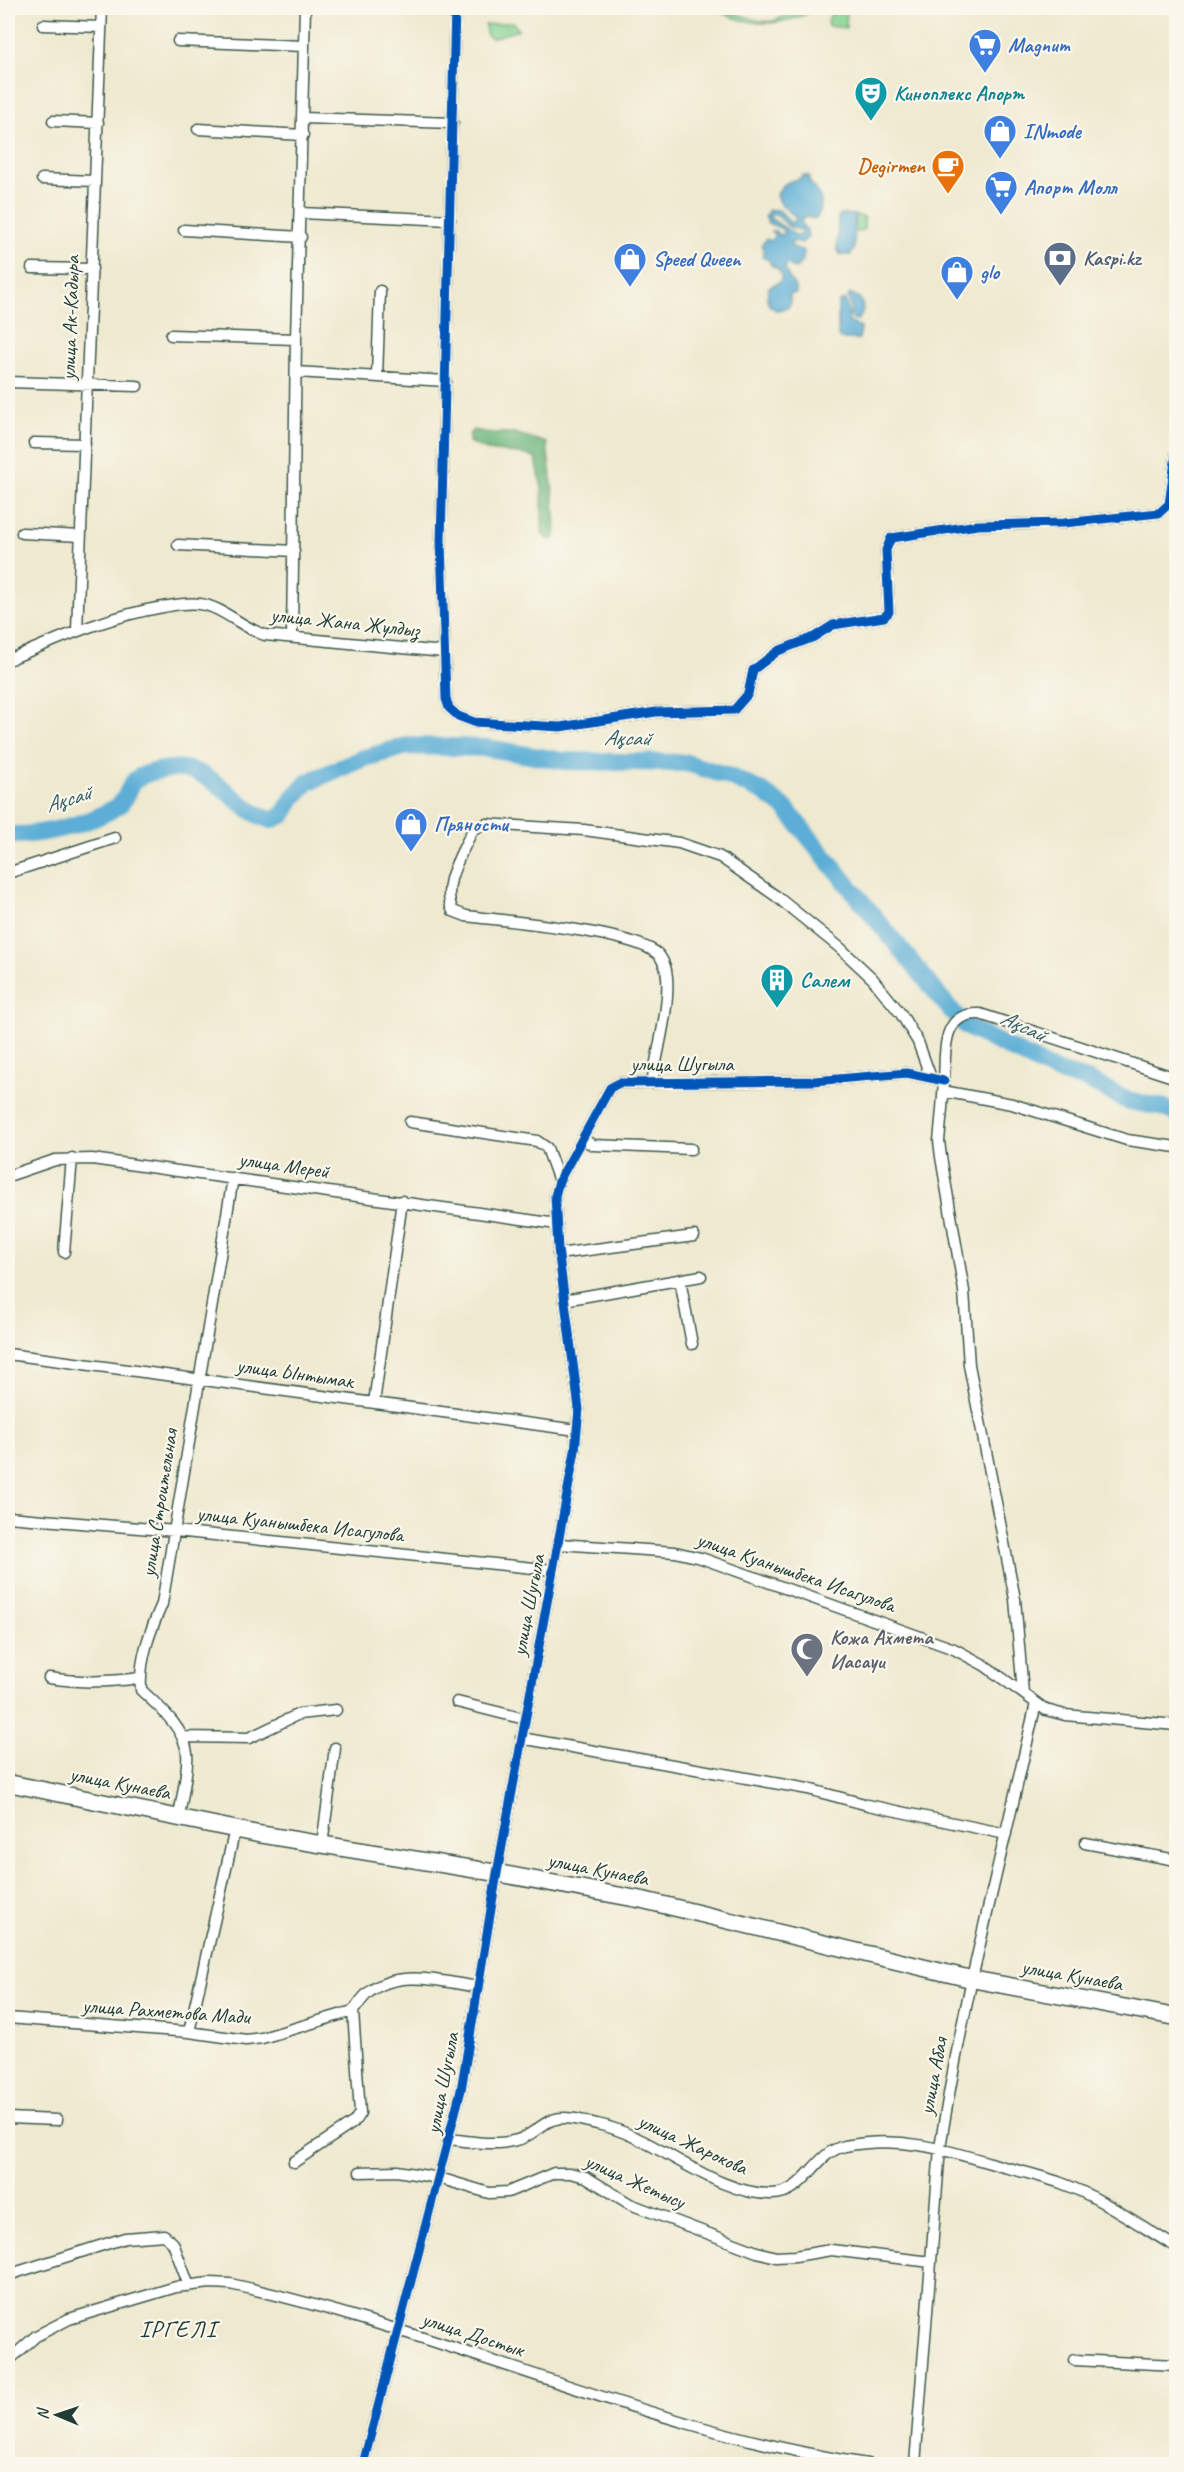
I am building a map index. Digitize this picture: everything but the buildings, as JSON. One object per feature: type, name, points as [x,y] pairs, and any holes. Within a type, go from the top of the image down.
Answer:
[{"type":"main road","name":"улица Кунаева","points":[[8,1783],[235,1829],[643,1900],[972,1980],[1176,2017]]},
{"type":"street","name":"улица Ак-Кадыра","points":[[77,630],[102,8]]},
{"type":"street","points":[[292,637],[296,339],[305,8]]},
{"type":"street","points":[[455,8],[441,541],[446,699],[449,708],[458,716],[474,722],[560,727],[656,712],[734,710],[748,694],[753,670],[778,651],[814,637],[833,625],[884,616],[889,612],[886,550],[891,538],[978,525],[1064,523],[1159,513],[1169,504],[1176,454]]},
{"type":"street","points":[[43,25],[101,27]]},
{"type":"street","points":[[178,41],[304,46]]},
{"type":"street","points":[[303,117],[453,123]]},
{"type":"street","points":[[54,121],[98,123]]},
{"type":"street","points":[[198,129],[303,135]]},
{"type":"street","points":[[42,179],[95,181]]},
{"type":"street","points":[[301,213],[450,220]]},
{"type":"street","points":[[184,230],[300,237]]},
{"type":"street","points":[[32,268],[92,269]]},
{"type":"street","points":[[377,377],[380,291]]},
{"type":"street","points":[[171,335],[296,339]]},
{"type":"street","points":[[296,372],[446,381]]},
{"type":"street","points":[[8,382],[137,386]]},
{"type":"street","points":[[34,443],[85,444]]},
{"type":"street","points":[[22,533],[81,536]]},
{"type":"street","points":[[178,545],[294,551]]},
{"type":"street","name":"улица Жана Жулдыз","points":[[8,660],[77,630],[149,609],[184,603],[213,608],[251,630],[266,635],[444,652]]},
{"type":"street","points":[[652,1083],[668,988],[666,968],[658,954],[639,944],[594,933],[466,916],[453,911],[448,902],[448,887],[473,829],[486,824],[584,830],[679,843],[720,856],[776,896],[839,947],[872,978],[901,1014],[918,1042],[931,1078]]},
{"type":"street","points":[[8,873],[115,838]]},
{"type":"street","points":[[1023,1693],[1015,1599],[969,1365],[964,1291],[939,1141],[945,1041],[950,1029],[958,1020],[970,1014],[980,1014],[1176,1078]]},
{"type":"street","name":"улица Шугыла","points":[[363,2464],[461,2090],[496,1873],[559,1544],[577,1430],[579,1409],[558,1254],[555,1196],[559,1181],[610,1088],[619,1083],[814,1082],[907,1073],[931,1078],[944,1086],[1012,1104],[1127,1140],[1176,1147]]},
{"type":"street","points":[[410,1122],[537,1141],[547,1148],[559,1181]]},
{"type":"street","points":[[582,1139],[593,1145],[691,1149]]},
{"type":"street","points":[[64,1252],[72,1158]]},
{"type":"street","name":"улица Мерей","points":[[8,1176],[55,1160],[72,1158],[402,1201],[557,1224]]},
{"type":"street","name":"улица Строительная","points":[[140,1678],[148,1636],[162,1604],[232,1178]]},
{"type":"street","points":[[374,1403],[402,1201]]},
{"type":"street","points":[[558,1254],[694,1236]]},
{"type":"street","points":[[564,1300],[701,1276]]},
{"type":"street","points":[[680,1280],[692,1344]]},
{"type":"street","name":"улица Ынтымак","points":[[8,1354],[577,1430]]},
{"type":"street","name":"улица Куанышбека Исагулова","points":[[8,1517],[175,1531],[553,1570]]},
{"type":"street","name":"улица Куанышбека Исагулова","points":[[559,1544],[675,1552],[700,1558],[954,1649],[984,1665],[1046,1710],[1065,1715],[1176,1725]]},
{"type":"street","points":[[49,1678],[82,1683],[140,1678],[141,1690],[166,1714],[182,1737],[187,1754],[179,1817]]},
{"type":"street","points":[[458,1702],[525,1719]]},
{"type":"street","name":"улица Абая","points":[[915,2464],[940,2148],[972,1980],[1036,1703]]},
{"type":"street","points":[[182,1737],[249,1737],[299,1714],[336,1710]]},
{"type":"street","points":[[521,1738],[808,1789],[868,1805],[1006,1834]]},
{"type":"street","points":[[322,1845],[335,1748]]},
{"type":"street","points":[[189,2032],[235,1829]]},
{"type":"street","points":[[1085,1844],[1176,1860]]},
{"type":"street","points":[[294,2162],[354,2122],[360,2112],[353,2011],[369,1992],[396,1979],[419,1978],[478,1987]]},
{"type":"street","name":"улица Рахметова Мади","points":[[8,2018],[189,2032],[246,2040],[262,2038],[353,2011]]},
{"type":"street","points":[[8,2118],[57,2120]]},
{"type":"street","name":"улица Жарокова","points":[[450,2139],[494,2143],[518,2140],[553,2120],[566,2118],[600,2124],[643,2141],[733,2188],[772,2194],[786,2193],[802,2181],[829,2151],[844,2146],[888,2141],[921,2144],[1062,2184],[1176,2247]]},
{"type":"street","name":"улица Жетысу","points":[[360,2172],[397,2171],[438,2178],[489,2193],[508,2192],[554,2173],[570,2173],[586,2177],[630,2204],[766,2255],[795,2256],[831,2250],[931,2262]]},
{"type":"street","points":[[8,2275],[125,2238],[164,2235],[173,2243],[189,2286]]},
{"type":"street","name":"улица Достык","points":[[8,2361],[36,2336],[69,2319],[189,2286],[220,2283],[256,2289],[397,2330],[706,2428],[837,2460],[867,2464]]},
{"type":"street","points":[[1074,2360],[1176,2365]]},
{"type":"green space","points":[[712,8],[754,19],[774,21],[783,17],[791,8],[817,8],[791,20],[765,23],[739,19]]},
{"type":"green space","points":[[835,8],[847,8],[846,28],[828,26],[827,22]]},
{"type":"green space","points":[[513,22],[518,30],[492,38],[486,34],[485,25]]},
{"type":"green space","points":[[855,215],[864,217],[864,229],[860,232],[855,232]]},
{"type":"green space","points":[[474,430],[489,433],[514,433],[547,443],[556,521],[554,539],[549,540],[542,534],[542,489],[536,459],[527,455],[487,450],[469,442],[470,433]]},
{"type":"water","points":[[803,175],[809,176],[809,182],[819,194],[821,204],[816,219],[805,217],[801,221],[807,230],[808,237],[802,243],[794,241],[790,246],[804,251],[803,260],[795,269],[788,264],[785,267],[796,293],[789,295],[791,303],[787,308],[776,310],[769,305],[767,298],[769,287],[781,281],[781,273],[771,265],[769,260],[762,257],[764,249],[761,246],[766,239],[770,241],[774,238],[771,232],[775,231],[781,236],[784,233],[782,229],[768,223],[765,216],[769,210],[776,210],[782,212],[791,223],[794,222],[796,217],[782,206],[777,195],[785,184]],"holes":[[[773,214],[789,227],[801,230],[802,234],[797,236],[769,217]]]},
{"type":"water","points":[[841,214],[855,215],[854,250],[850,255],[841,255],[837,250],[838,217]]},
{"type":"water","points":[[850,294],[861,300],[863,308],[858,320],[850,316],[851,306],[848,297]]},
{"type":"water","points":[[844,300],[847,303],[849,322],[861,328],[859,339],[840,339],[838,336],[838,303]]},
{"type":"waterway","name":"Ақсай","points":[[8,835],[50,831],[94,818],[118,806],[139,777],[152,772],[173,769],[184,769],[207,777],[249,809],[271,820],[283,815],[293,798],[308,782],[364,758],[407,746],[488,748],[564,761],[687,763],[728,776],[763,792],[785,808],[967,1027],[1055,1071],[1090,1081],[1128,1101],[1162,1107],[1176,1113]]},
{"type":"cycle path","points":[[455,8],[441,541],[446,699],[449,708],[458,716],[474,722],[560,727],[656,712],[734,710],[748,694],[753,670],[778,651],[814,637],[833,625],[884,617],[889,612],[886,550],[891,538],[978,525],[1064,523],[1159,513],[1169,504],[1176,454]]},
{"type":"cycle path","points":[[363,2464],[461,2090],[497,1873],[575,1451],[579,1409],[558,1249],[555,1196],[559,1181],[610,1088],[619,1083],[814,1081],[907,1073],[944,1081]]},
{"type":"place","name":"Magnum","points":[[985,74]]},
{"type":"place","name":"Киноплекс Апорт","points":[[871,122]]},
{"type":"place","name":"INmode","points":[[1000,160]]},
{"type":"place","name":"Degirmen","points":[[948,195]]},
{"type":"place","name":"Апорт Молл","points":[[1001,216]]},
{"type":"place","name":"Kaspi.kz","points":[[1060,287]]},
{"type":"place","name":"Speed Queen","points":[[630,288]]},
{"type":"place","name":"glo","points":[[957,301]]},
{"type":"place","name":"Пряности","points":[[411,853]]},
{"type":"place","name":"Салем","points":[[777,1009]]},
{"type":"place","name":"Кожа Ахмета Иасауи","points":[[807,1678]]},
{"type":"district","name":"ІРГЕЛІ","points":[[178,2329]]}]
